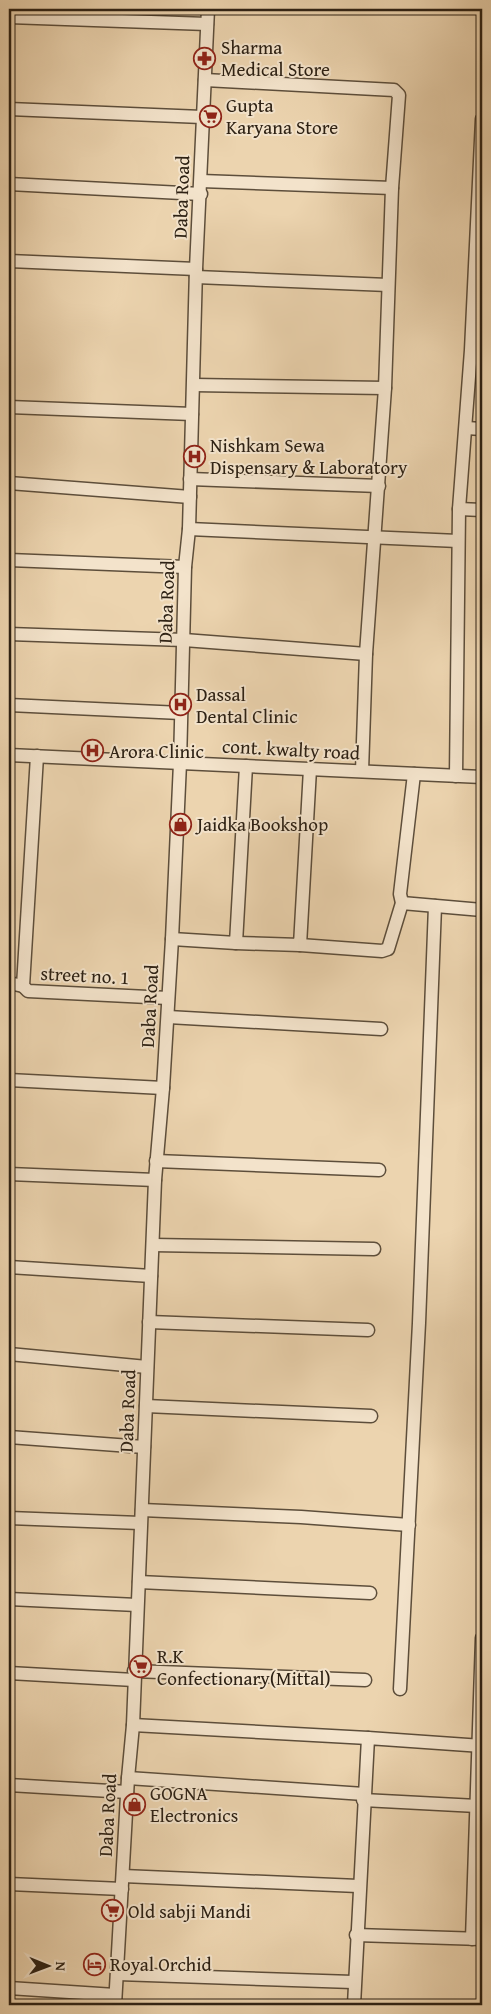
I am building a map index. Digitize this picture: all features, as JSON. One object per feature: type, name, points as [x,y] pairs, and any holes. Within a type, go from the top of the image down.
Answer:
[{"type":"street","name":"Daba Road","points":[[115,2000],[127,1792],[133,1725],[153,1245],[154,1180],[163,1088],[172,939],[180,763],[185,567],[189,529],[202,117],[208,9]]},
{"type":"street","points":[[9,17],[207,24]]},
{"type":"street","points":[[205,80],[396,91],[399,95],[392,188],[385,388],[376,538],[366,654],[362,771]]},
{"type":"street","points":[[9,109],[202,117]]},
{"type":"street","points":[[456,776],[459,509],[466,428],[477,350],[482,119]]},
{"type":"street","points":[[201,181],[392,188]]},
{"type":"street","points":[[9,184],[201,194]]},
{"type":"street","points":[[9,261],[388,285]]},
{"type":"street","points":[[194,385],[385,388]]},
{"type":"street","points":[[9,407],[192,414]]},
{"type":"street","points":[[466,428],[482,429]]},
{"type":"street","points":[[190,479],[379,486]]},
{"type":"street","points":[[9,482],[190,497]]},
{"type":"street","points":[[459,509],[482,510]]},
{"type":"street","points":[[189,529],[458,541]]},
{"type":"street","points":[[9,560],[185,567]]},
{"type":"street","points":[[9,634],[184,640],[366,654]]},
{"type":"street","points":[[9,705],[181,713]]},
{"type":"street","name":"cont. kwalty road","points":[[9,755],[482,777]]},
{"type":"street","name":"street no. 1","points":[[37,756],[22,986],[28,991],[168,998]]},
{"type":"street","points":[[236,943],[246,766]]},
{"type":"street","points":[[300,945],[310,769]]},
{"type":"street","points":[[172,939],[385,951],[390,945],[402,903],[400,894],[414,774]]},
{"type":"street","points":[[402,903],[482,910]]},
{"type":"street","points":[[400,1689],[436,906]]},
{"type":"street","points":[[9,983],[22,986]]},
{"type":"street","points":[[168,1017],[381,1029]]},
{"type":"street","points":[[9,1080],[163,1088]]},
{"type":"street","points":[[156,1161],[379,1170]]},
{"type":"street","points":[[9,1174],[154,1180]]},
{"type":"street","points":[[153,1245],[374,1248]]},
{"type":"street","points":[[9,1267],[151,1276]]},
{"type":"street","points":[[149,1322],[368,1330]]},
{"type":"street","points":[[9,1354],[147,1367]]},
{"type":"street","points":[[146,1406],[371,1416]]},
{"type":"street","points":[[9,1437],[144,1447]]},
{"type":"street","points":[[9,1518],[301,1517],[409,1525]]},
{"type":"street","points":[[138,1582],[370,1593]]},
{"type":"street","points":[[9,1599],[137,1605]]},
{"type":"street","points":[[356,1935],[477,1939],[477,1806],[481,1746],[482,1638]]},
{"type":"street","points":[[9,1673],[365,1680]]},
{"type":"street","points":[[133,1725],[481,1746]]},
{"type":"street","points":[[354,2005],[353,1982],[358,1886],[368,1738]]},
{"type":"street","points":[[128,1778],[477,1806]]},
{"type":"street","points":[[9,1785],[127,1792]]},
{"type":"street","points":[[9,1884],[122,1883],[358,1886]]},
{"type":"street","points":[[118,1974],[353,1982]]},
{"type":"street","points":[[9,1988],[115,2000]]},
{"type":"place","name":"Sharma Medical Store","points":[[205,58]]},
{"type":"place","name":"Gupta Karyana Store","points":[[210,116]]},
{"type":"place","name":"Nishkam Sewa Dispensary & Laboratory","points":[[194,456]]},
{"type":"place","name":"Dassal Dental Clinic","points":[[180,705]]},
{"type":"place","name":"Arora Clinic","points":[[93,751]]},
{"type":"place","name":"Jaidka Bookshop","points":[[181,824]]},
{"type":"place","name":"R.K Confectionary(Mittal)","points":[[141,1667]]},
{"type":"place","name":"GOGNA Electronics","points":[[134,1804]]},
{"type":"place","name":"Old sabji Mandi","points":[[112,1911]]},
{"type":"place","name":"Royal Orchid","points":[[94,1964]]}]
